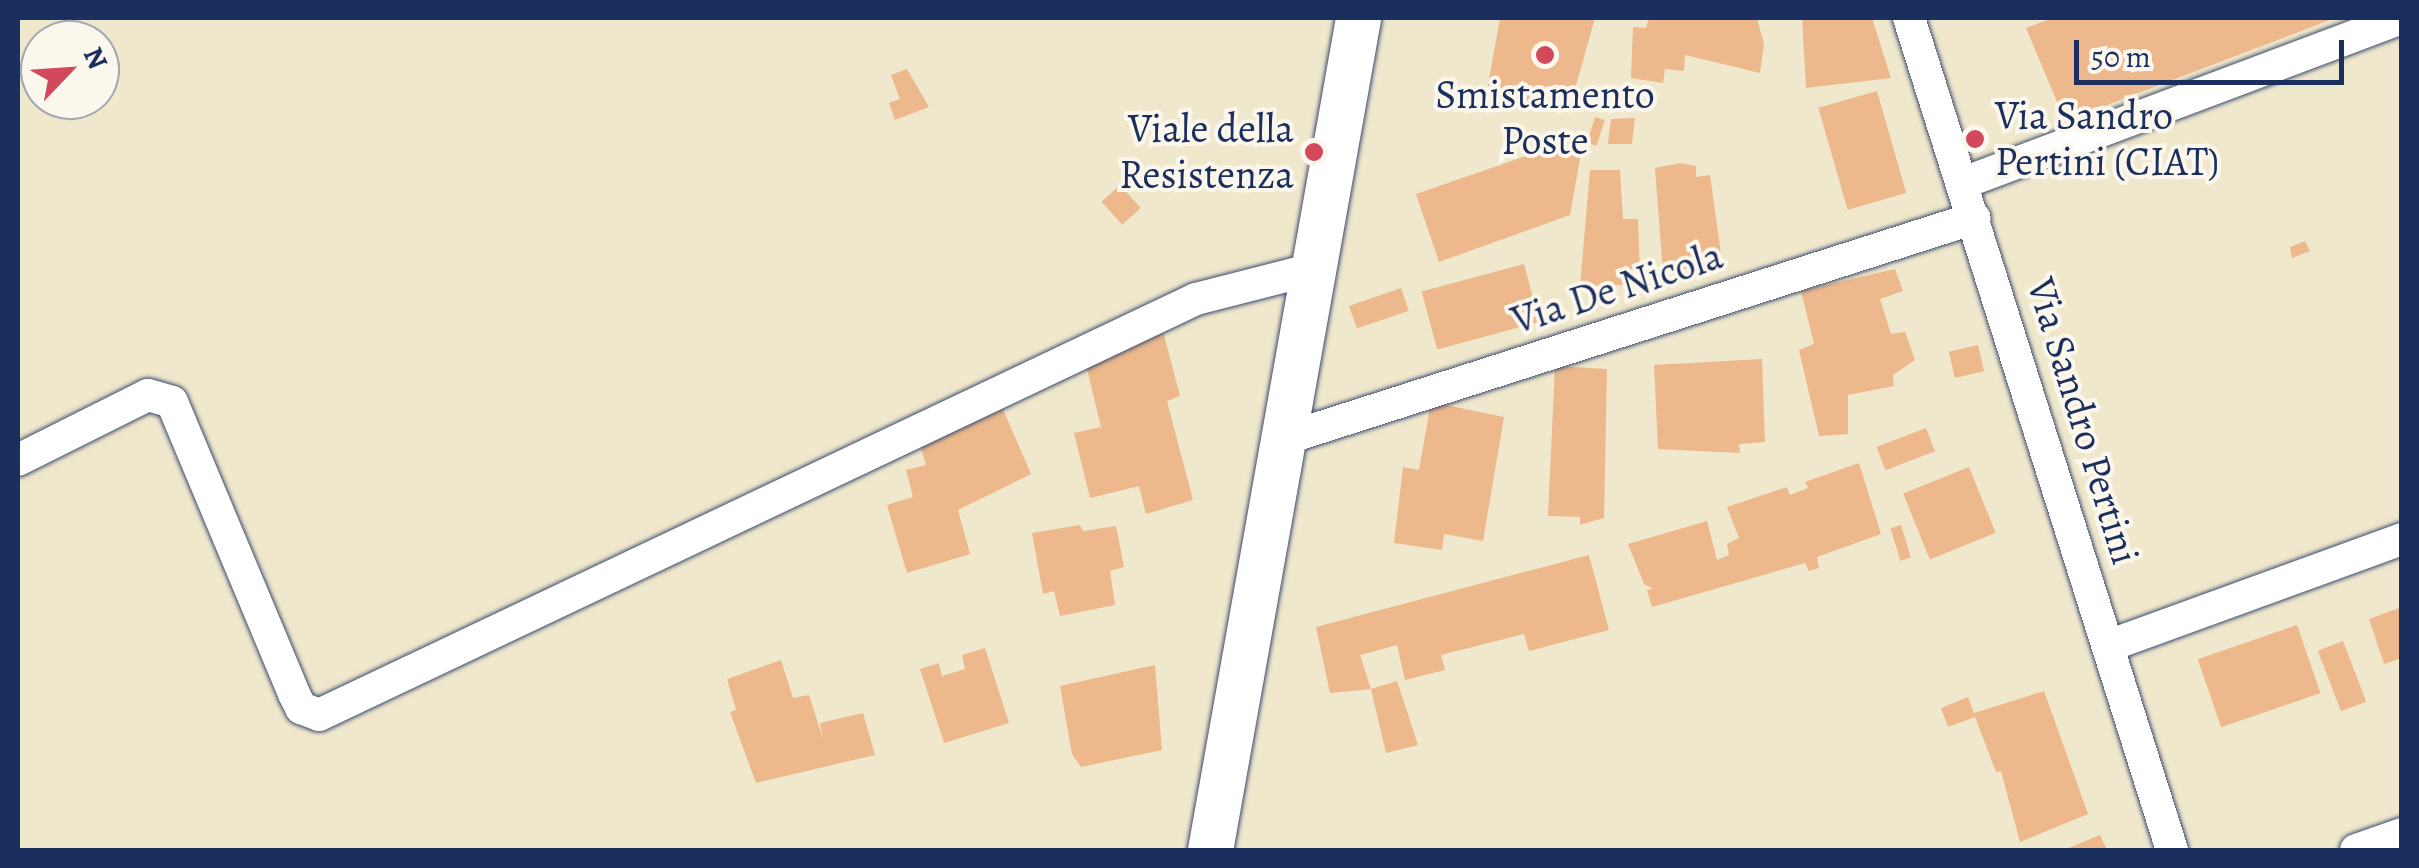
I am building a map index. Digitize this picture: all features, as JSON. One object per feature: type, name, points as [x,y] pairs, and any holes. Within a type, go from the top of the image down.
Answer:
[{"type":"main road","points":[[1210,850],[1358,18]]},
{"type":"street","name":"Via Sandro Pertini","points":[[1909,18],[2172,850]]},
{"type":"street","points":[[1963,183],[2402,18]]},
{"type":"street","name":"Via De Nicola","points":[[1284,439],[1975,218]]},
{"type":"street","points":[[18,460],[148,396],[166,396],[178,410],[294,694],[301,708],[319,714],[1196,298],[1314,269]]},
{"type":"street","points":[[2108,646],[2402,539]]},
{"type":"street","points":[[2356,850],[2402,834]]},
{"type":"building","name":"Smistamento Poste","points":[[1500,18],[1595,18],[1575,89],[1529,104],[1486,96]]},
{"type":"building","name":"Smistamento Poste","points":[[1649,18],[1757,18],[1764,44],[1760,73],[1685,55],[1684,71],[1665,69],[1663,83],[1631,78],[1633,27],[1646,28]]},
{"type":"building","points":[[1802,18],[1872,18],[1891,78],[1806,88]]},
{"type":"building","points":[[2053,18],[2335,18],[2065,121],[2026,28]]},
{"type":"building","points":[[907,69],[929,107],[895,120],[889,103],[900,99],[891,75]]},
{"type":"building","points":[[1877,91],[1906,193],[1848,210],[1818,108]]},
{"type":"building","points":[[1595,117],[1605,120],[1597,146],[1587,143]]},
{"type":"building","points":[[1635,118],[1632,144],[1608,144],[1611,119]]},
{"type":"building","points":[[1584,136],[1570,215],[1439,262],[1416,194]]},
{"type":"building","points":[[1680,163],[1696,166],[1696,177],[1710,175],[1721,254],[1689,258],[1691,268],[1663,273],[1655,168]]},
{"type":"building","points":[[1590,170],[1620,170],[1623,219],[1638,219],[1640,274],[1628,274],[1627,285],[1580,286]]},
{"type":"building","points":[[1120,185],[1141,208],[1122,225],[1101,202]]},
{"type":"building","points":[[2305,241],[2310,251],[2292,258],[2290,247]]},
{"type":"building","points":[[1524,264],[1540,322],[1437,349],[1422,291]]},
{"type":"building","points":[[1895,269],[1903,291],[1880,299],[1891,334],[1905,332],[1915,360],[1893,375],[1894,386],[1848,395],[1848,434],[1819,436],[1799,350],[1814,344],[1801,291]]},
{"type":"building","points":[[1401,288],[1409,311],[1357,329],[1349,306]]},
{"type":"building","points":[[1163,331],[1180,396],[1167,401],[1193,500],[1146,514],[1139,486],[1090,498],[1074,433],[1101,427],[1085,361]]},
{"type":"building","points":[[1978,345],[1984,371],[1955,378],[1949,352]]},
{"type":"building","points":[[1762,359],[1765,442],[1739,444],[1740,453],[1658,449],[1654,365]]},
{"type":"building","points":[[1555,366],[1607,369],[1604,518],[1580,525],[1580,517],[1548,516]]},
{"type":"building","points":[[1431,402],[1504,417],[1483,541],[1444,534],[1442,550],[1394,543],[1403,467],[1419,470]]},
{"type":"building","points":[[1002,407],[1031,474],[958,510],[970,554],[907,573],[887,505],[913,497],[906,470],[926,465],[919,442]]},
{"type":"building","points":[[1926,428],[1935,451],[1885,470],[1877,447]]},
{"type":"building","points":[[1859,463],[1881,534],[1817,557],[1819,568],[1809,571],[1805,563],[1652,607],[1647,590],[1653,589],[1644,584],[1628,544],[1707,521],[1717,560],[1729,555],[1727,544],[1739,538],[1727,507],[1787,487],[1790,495],[1808,488],[1805,482]]},
{"type":"building","points":[[1969,467],[1996,533],[1930,559],[1903,494]]},
{"type":"building","points":[[1080,525],[1083,531],[1116,526],[1124,567],[1110,571],[1115,605],[1060,616],[1054,591],[1043,594],[1032,533]]},
{"type":"building","points":[[1901,525],[1911,558],[1900,561],[1890,528]]},
{"type":"building","points":[[1589,555],[1609,630],[1529,651],[1524,634],[1441,655],[1445,670],[1405,680],[1397,645],[1360,655],[1371,689],[1330,693],[1316,627]]},
{"type":"building","points":[[2402,607],[2402,658],[2384,664],[2369,619]]},
{"type":"building","points":[[2297,625],[2320,693],[2221,727],[2198,659]]},
{"type":"building","points":[[2343,641],[2366,702],[2341,711],[2318,651]]},
{"type":"building","points":[[985,648],[1009,723],[944,743],[920,669],[939,663],[942,676],[965,669],[962,655]]},
{"type":"building","points":[[781,660],[793,698],[809,695],[823,739],[820,723],[863,713],[875,755],[756,783],[730,712],[736,710],[727,679]]},
{"type":"building","points":[[1155,665],[1162,750],[1081,767],[1072,754],[1060,686]]},
{"type":"building","points":[[1397,681],[1418,745],[1386,753],[1371,689]]},
{"type":"building","points":[[2044,691],[2088,814],[2020,842],[2001,771],[1996,772],[1975,717],[1948,727],[1941,708],[1968,697],[1974,713]]},
{"type":"building","points":[[2100,835],[2107,850],[2064,850]]},
{"type":"place","name":"Smistamento Poste","points":[[1545,55]]},
{"type":"place","name":"Via Sandro Pertini (CIAT)","points":[[1975,139]]},
{"type":"place","name":"Viale della Resistenza","points":[[1314,152]]}]
